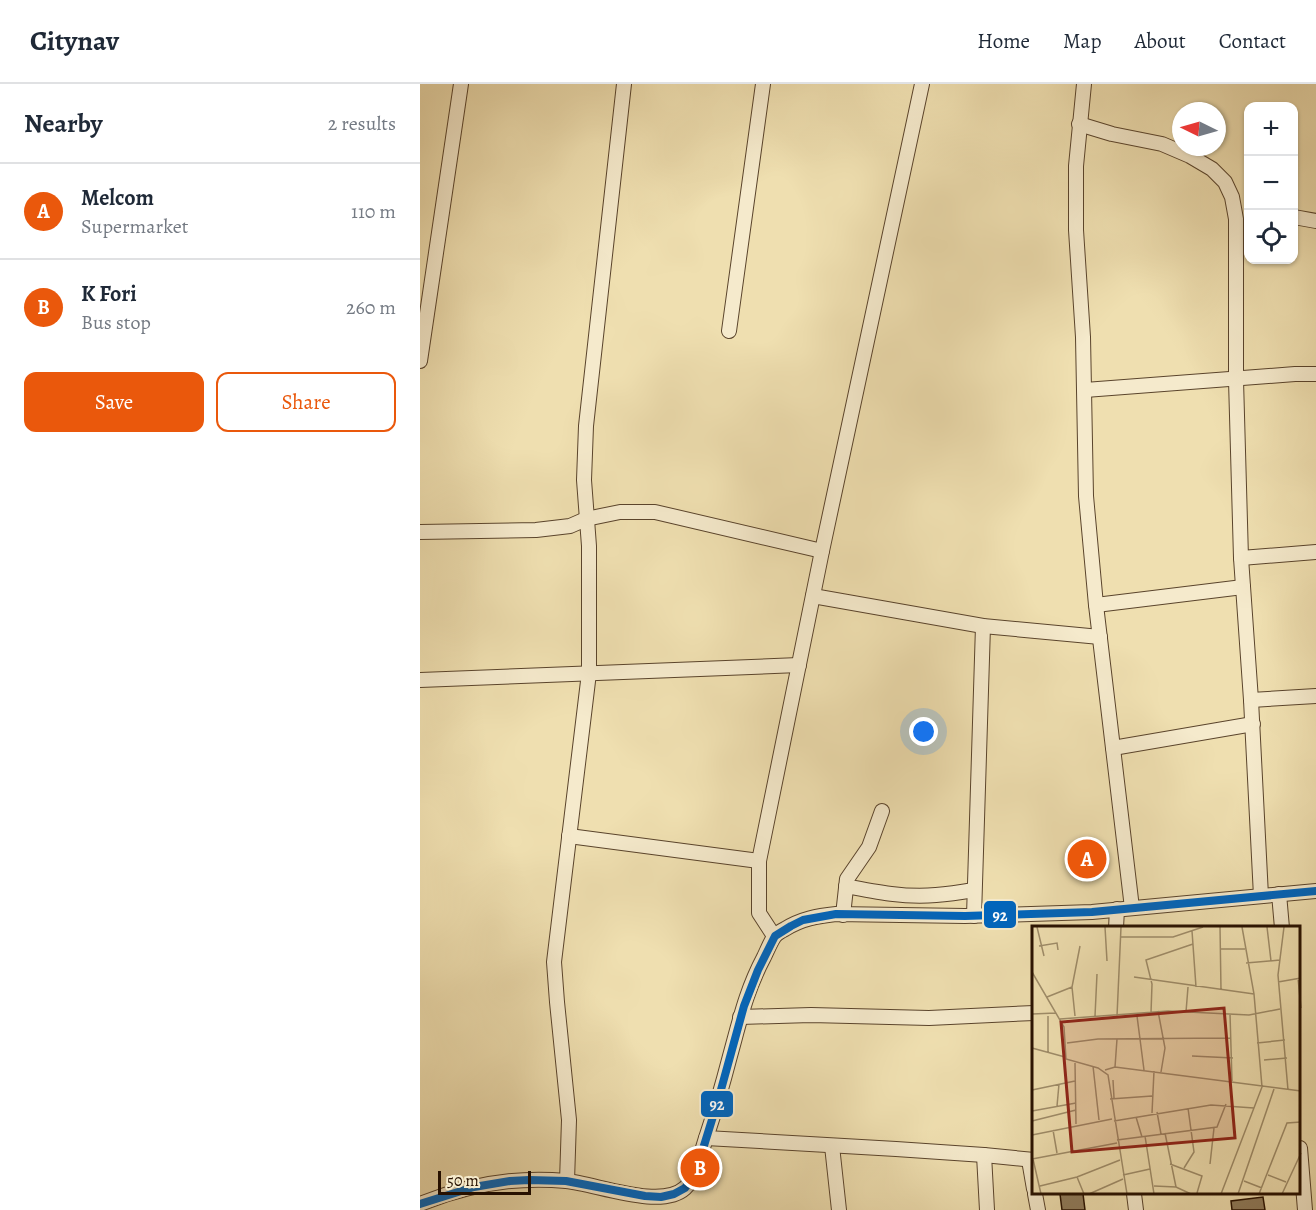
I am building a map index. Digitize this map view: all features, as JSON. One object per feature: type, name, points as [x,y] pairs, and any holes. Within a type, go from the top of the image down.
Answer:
[{"type":"street","points":[[420,361],[461,84]]},
{"type":"street","points":[[567,1181],[569,1120],[554,962],[589,673],[590,546],[584,480],[586,426],[624,84]]},
{"type":"street","points":[[729,331],[764,84]]},
{"type":"street","points":[[774,936],[759,914],[759,861],[822,550],[922,84]]},
{"type":"street","points":[[1084,84],[1076,166],[1076,230],[1083,337],[1086,496],[1096,605],[1132,908]]},
{"type":"street","points":[[1079,124],[1112,134],[1161,144],[1190,156],[1212,169],[1225,182],[1242,219],[1236,380],[1241,558],[1261,896]]},
{"type":"street","points":[[1298,218],[1316,221]]},
{"type":"street","points":[[1084,390],[1316,374]]},
{"type":"street","points":[[420,532],[536,530],[570,526],[586,519],[620,512],[655,512],[822,550]]},
{"type":"street","points":[[1241,558],[1316,552]]},
{"type":"street","points":[[1096,605],[1243,587]]},
{"type":"street","points":[[813,596],[983,626],[1100,637]]},
{"type":"street","points":[[974,916],[983,626]]},
{"type":"street","points":[[420,680],[799,665]]},
{"type":"street","points":[[1251,700],[1316,696]]},
{"type":"street","points":[[1113,748],[1252,724]]},
{"type":"street","points":[[843,915],[848,879],[868,847],[882,811]]},
{"type":"street","points":[[568,836],[759,861]]},
{"type":"street","points":[[846,886],[912,895],[936,895],[974,890]]},
{"type":"street","points":[[420,1204],[483,1184],[513,1180],[567,1181],[641,1196],[658,1204],[687,1187],[718,1102],[752,979],[774,936],[792,924],[807,918],[821,915],[974,916],[1092,912],[1316,891]]},
{"type":"street","points":[[1279,894],[1282,926]]},
{"type":"street","points":[[1116,926],[1117,909]]},
{"type":"street","points":[[740,1017],[811,1015],[929,1018],[1032,1013]]},
{"type":"street","points":[[706,1138],[984,1155],[1031,1160]]},
{"type":"street","points":[[832,1146],[839,1210]]},
{"type":"street","points":[[984,1155],[987,1210]]},
{"type":"street","points":[[1301,1169],[1305,1210]]},
{"type":"street","points":[[1035,1195],[1038,1210]]},
{"type":"street","points":[[1134,1195],[1136,1210]]},
{"type":"building","points":[[1060,1195],[1083,1195],[1085,1210],[1062,1210]]},
{"type":"building","points":[[1263,1197],[1265,1210],[1232,1210],[1231,1201]]},
{"type":"transit line","name":"92","points":[[420,1204],[474,1187],[510,1181],[566,1181],[661,1197],[685,1188],[698,1165],[744,1006],[758,970],[775,936],[803,920],[836,914],[965,916],[1092,912],[1316,891]]},
{"type":"place","name":"Melcom","points":[[1087,859]]},
{"type":"place","name":"K Fori","points":[[700,1168]]}]
